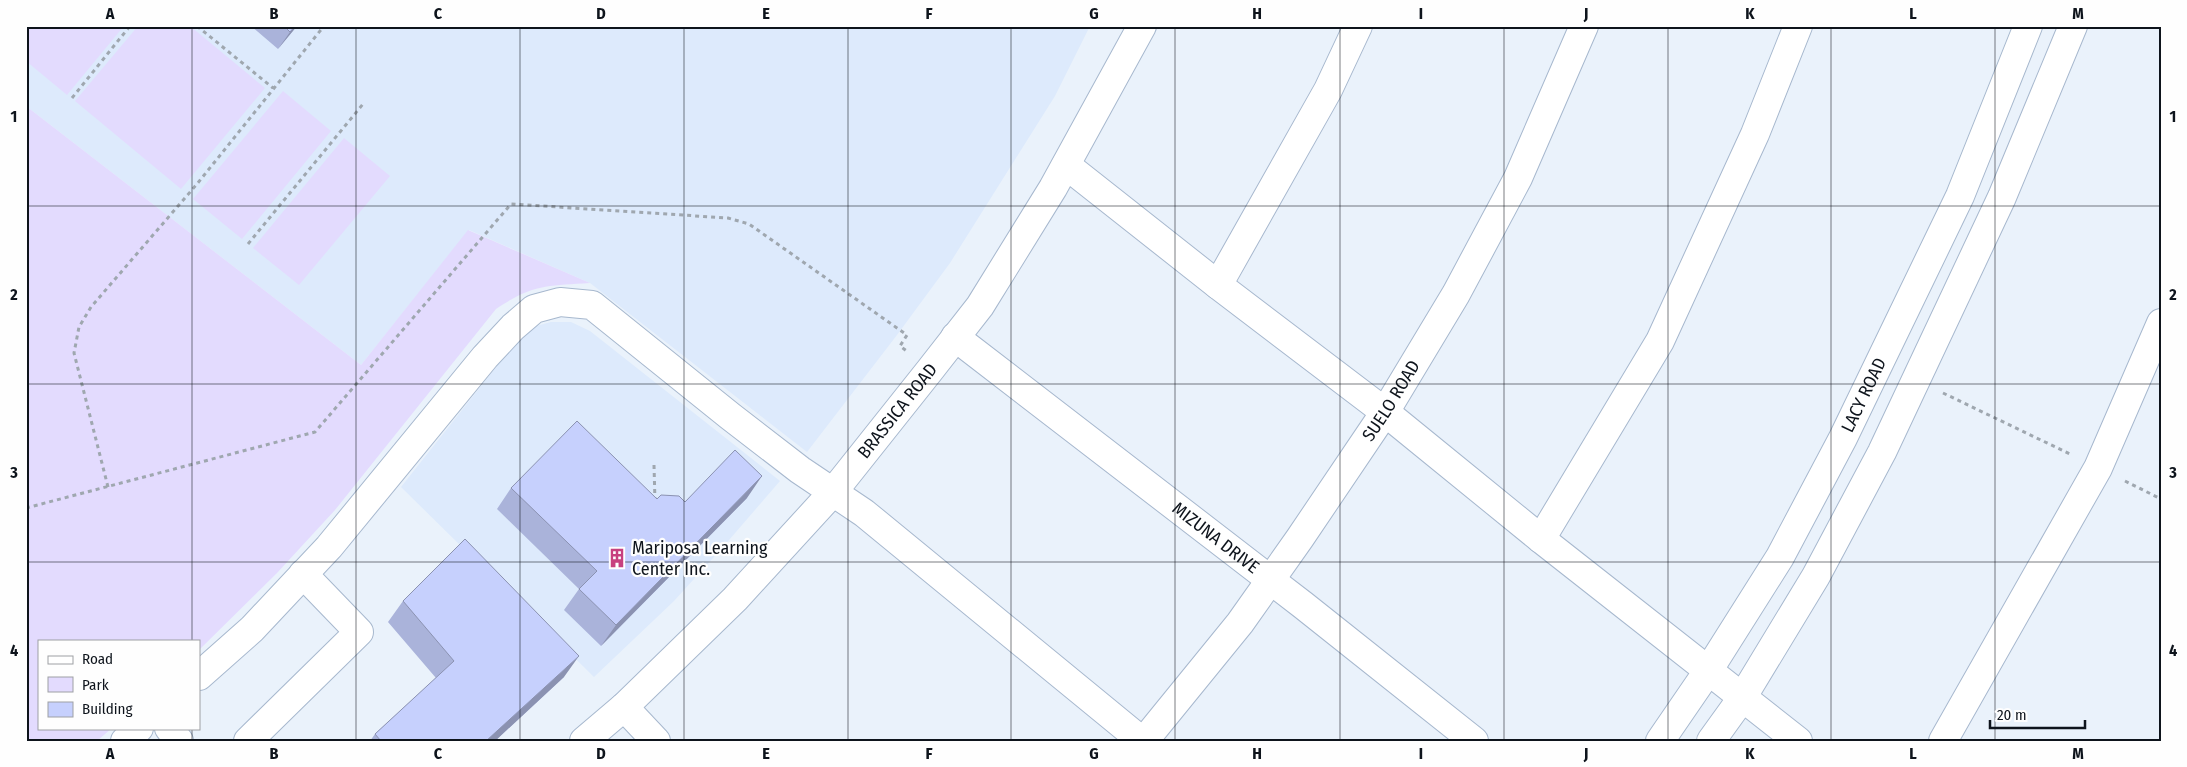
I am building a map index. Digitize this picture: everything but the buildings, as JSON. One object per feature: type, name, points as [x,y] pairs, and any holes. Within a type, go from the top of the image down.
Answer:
[{"type":"street","name":"BRASSICA ROAD","points":[[584,741],[624,707],[735,599],[833,492],[980,306],[1066,165],[1142,26]]},
{"type":"street","points":[[1218,285],[1328,90],[1358,26]]},
{"type":"street","name":"SUELO ROAD","points":[[1143,741],[1240,623],[1386,412],[1456,294],[1518,178],[1584,26]]},
{"type":"street","points":[[1541,540],[1660,341],[1755,134],[1798,26]]},
{"type":"street","name":"LACY ROAD","points":[[1660,741],[1708,671],[1780,557],[1843,438],[1960,196],[2028,26]]},
{"type":"street","points":[[1711,741],[1742,698],[1816,576],[1882,452],[2002,197],[2073,26]]},
{"type":"street","points":[[1066,165],[1218,285],[1386,412],[1541,540],[1798,741]]},
{"type":"street","points":[[200,675],[252,628],[329,547],[485,357],[513,327],[534,309],[560,302],[592,305],[705,397],[800,470],[864,513],[1143,741]]},
{"type":"street","points":[[1943,741],[2098,468],[2161,323]]},
{"type":"street","name":"MIZUNA DRIVE","points":[[955,337],[1271,580],[1474,741]]},
{"type":"street","points":[[248,741],[359,632],[303,574]]},
{"type":"street","points":[[624,707],[656,741]]},
{"type":"street","points":[[125,741],[137,730]]},
{"type":"street","points":[[171,730],[179,741]]},
{"type":"path","points":[[72,98],[130,26]]},
{"type":"path","points":[[197,26],[273,88]]},
{"type":"path","points":[[108,487],[74,353],[79,327],[91,307],[197,184],[324,26]]},
{"type":"path","points":[[248,244],[362,104]]},
{"type":"path","points":[[900,346],[907,335]]},
{"type":"path","points":[[1942,392],[2075,457]]},
{"type":"path","points":[[654,465],[655,508]]},
{"type":"path","points":[[2118,478],[2161,498]]},
{"type":"shaded area","points":[[26,26],[1090,26],[1055,96],[950,263],[807,452],[590,283],[469,230],[361,365],[26,106]]},
{"type":"shaded area","points":[[551,322],[571,322],[590,331],[780,481],[674,601],[594,677],[401,487],[516,342],[529,328]]},
{"type":"green space","points":[[26,26],[124,26],[67,95],[26,61]]},
{"type":"green space","points":[[138,26],[190,26],[265,88],[181,189],[75,101]]},
{"type":"green space","points":[[283,91],[331,131],[242,239],[193,199]]},
{"type":"green space","points":[[26,106],[361,365],[468,230],[590,283],[541,288],[520,295],[496,309],[335,510],[277,573],[200,649],[200,640],[38,640],[38,730],[110,730],[97,741],[26,741]]},
{"type":"green space","points":[[344,138],[390,176],[299,285],[253,248]]},
{"type":"place","name":"Mariposa Learning Center Inc.","points":[[617,558]]}]
